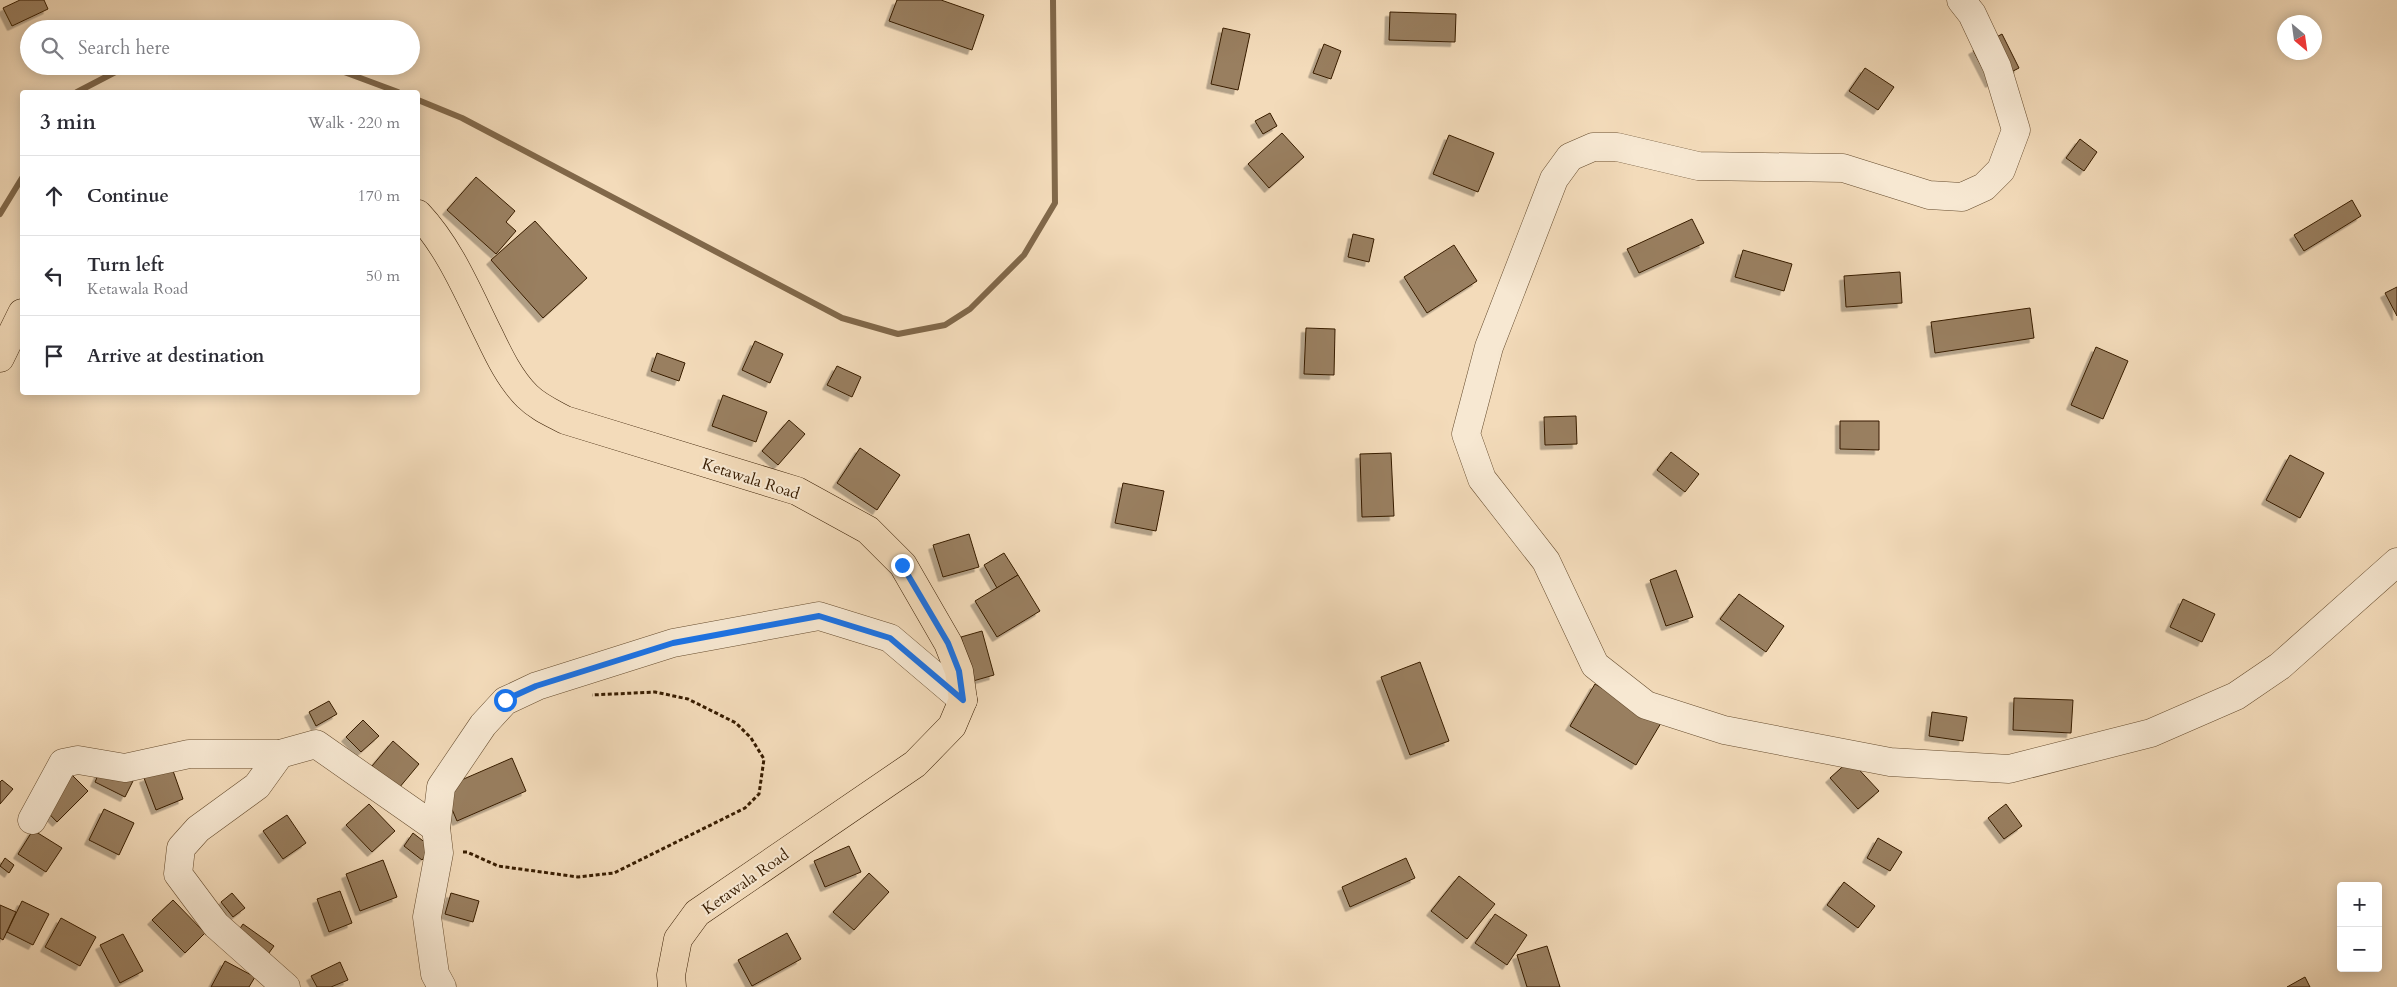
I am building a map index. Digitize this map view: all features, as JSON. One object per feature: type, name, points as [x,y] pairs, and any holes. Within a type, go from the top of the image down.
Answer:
[{"type":"main road","name":"Ketawala Road","points":[[420,216],[452,260],[501,360],[512,378],[527,396],[543,409],[566,420],[797,491],[868,530],[902,565],[948,643],[959,671],[963,700],[952,726],[915,764],[697,913],[678,938],[671,975],[672,987]]},
{"type":"main road","points":[[0,358],[20,317]]},
{"type":"street","points":[[1961,0],[1972,14],[1997,67],[2016,130],[2001,170],[1984,187],[1962,197],[1929,195],[1844,168],[1698,166],[1617,147],[1593,147],[1570,157],[1554,179],[1489,347],[1466,434],[1482,479],[1546,561],[1596,665],[1646,706],[1724,730],[1890,762],[2009,769],[2151,733],[2236,696],[2280,666],[2397,562]]},
{"type":"street","points":[[442,987],[435,974],[427,917],[437,840],[441,787],[483,725],[505,700],[536,686],[673,643],[819,616],[890,638],[963,700]]},
{"type":"street","points":[[32,820],[63,763],[78,760],[125,768],[189,754],[280,754],[316,744],[437,840]]},
{"type":"street","points":[[280,754],[257,786],[198,829],[180,848],[178,874],[216,925],[286,987]]},
{"type":"path","points":[[437,840],[498,866],[578,877],[614,873],[745,808],[759,794],[764,759],[751,738],[736,723],[688,699],[655,692],[591,695]]},
{"type":"building","points":[[20,0],[44,0],[48,9],[25,20],[20,20],[20,22],[12,26],[3,8]]},
{"type":"building","points":[[897,0],[941,0],[984,15],[972,50],[889,21]]},
{"type":"building","points":[[1390,12],[1456,14],[1455,42],[1389,40]]},
{"type":"building","points":[[1223,28],[1250,34],[1238,90],[1211,84]]},
{"type":"building","points":[[2002,34],[2019,68],[1990,83],[1973,50]]},
{"type":"building","points":[[1324,44],[1341,51],[1331,79],[1313,73]]},
{"type":"building","points":[[1865,68],[1894,87],[1878,110],[1849,91]]},
{"type":"building","points":[[1270,113],[1277,126],[1263,134],[1255,121]]},
{"type":"building","points":[[1282,133],[1304,157],[1269,188],[1248,164]]},
{"type":"building","points":[[1449,135],[1494,153],[1478,192],[1433,174]]},
{"type":"building","points":[[2080,139],[2097,152],[2084,171],[2066,158]]},
{"type":"building","points":[[476,177],[515,211],[506,222],[516,231],[496,254],[447,210]]},
{"type":"building","points":[[2352,200],[2361,216],[2304,251],[2294,235]]},
{"type":"building","points":[[1692,219],[1704,243],[1639,273],[1627,249]]},
{"type":"building","points":[[535,221],[587,278],[543,318],[491,260]]},
{"type":"building","points":[[1353,234],[1374,239],[1369,262],[1348,257]]},
{"type":"building","points":[[1454,245],[1477,281],[1427,313],[1404,277]]},
{"type":"building","points":[[1743,250],[1792,264],[1784,291],[1735,277]]},
{"type":"building","points":[[1900,272],[1902,303],[1846,307],[1844,276]]},
{"type":"building","points":[[2397,287],[2397,316],[2385,293]]},
{"type":"building","points":[[2030,308],[2034,338],[1935,353],[1931,322]]},
{"type":"building","points":[[1306,328],[1335,329],[1334,375],[1304,374]]},
{"type":"building","points":[[755,341],[783,354],[770,383],[742,370]]},
{"type":"building","points":[[2096,347],[2128,361],[2103,419],[2071,405]]},
{"type":"building","points":[[657,353],[685,363],[679,381],[651,371]]},
{"type":"building","points":[[837,366],[861,377],[852,397],[827,385]]},
{"type":"building","points":[[723,395],[767,412],[756,442],[712,426]]},
{"type":"building","points":[[1576,416],[1577,444],[1545,445],[1544,417]]},
{"type":"building","points":[[789,420],[805,434],[778,465],[762,451]]},
{"type":"building","points":[[1840,421],[1879,421],[1879,450],[1840,449]]},
{"type":"building","points":[[860,448],[900,475],[877,510],[837,483]]},
{"type":"building","points":[[1671,452],[1699,474],[1685,492],[1657,470]]},
{"type":"building","points":[[1391,453],[1394,516],[1362,517],[1360,454]]},
{"type":"building","points":[[2290,455],[2324,473],[2300,518],[2266,500]]},
{"type":"building","points":[[1123,483],[1164,491],[1156,531],[1115,523]]},
{"type":"building","points":[[969,534],[979,567],[943,577],[933,545]]},
{"type":"building","points":[[1004,553],[1018,575],[997,588],[984,565]]},
{"type":"building","points":[[1676,570],[1693,617],[1666,626],[1650,580]]},
{"type":"building","points":[[1018,575],[1040,611],[997,637],[975,601]]},
{"type":"building","points":[[1739,594],[1784,626],[1766,652],[1720,619]]},
{"type":"building","points":[[2183,599],[2215,614],[2202,642],[2170,627]]},
{"type":"building","points":[[982,631],[994,675],[973,681],[961,637]]},
{"type":"building","points":[[1420,662],[1449,741],[1410,755],[1381,677]]},
{"type":"building","points":[[1595,684],[1661,723],[1636,765],[1570,726]]},
{"type":"building","points":[[2014,698],[2073,700],[2071,733],[2013,730]]},
{"type":"building","points":[[329,701],[337,714],[316,726],[309,712]]},
{"type":"building","points":[[1932,712],[1967,717],[1963,741],[1929,736]]},
{"type":"building","points":[[363,720],[379,736],[361,752],[346,737]]},
{"type":"building","points":[[393,741],[419,764],[399,788],[372,766]]},
{"type":"building","points":[[512,758],[526,791],[457,821],[443,788]]},
{"type":"building","points":[[105,760],[136,775],[125,797],[95,782]]},
{"type":"building","points":[[1850,760],[1879,791],[1858,809],[1830,778]]},
{"type":"building","points":[[172,768],[183,799],[156,810],[144,778]]},
{"type":"building","points":[[67,770],[88,791],[57,822],[36,800]]},
{"type":"building","points":[[2,780],[13,789],[0,804],[0,782]]},
{"type":"building","points":[[369,804],[395,831],[372,852],[346,825]]},
{"type":"building","points":[[2006,804],[2022,826],[2004,839],[1988,818]]},
{"type":"building","points":[[104,809],[134,823],[119,855],[89,840]]},
{"type":"building","points":[[287,815],[306,843],[283,859],[263,831]]},
{"type":"building","points":[[33,830],[62,848],[46,872],[18,854]]},
{"type":"building","points":[[413,833],[432,848],[422,860],[404,846]]},
{"type":"building","points":[[1878,838],[1902,852],[1890,871],[1867,858]]},
{"type":"building","points":[[849,846],[861,872],[825,887],[814,861]]},
{"type":"building","points":[[5,858],[14,865],[9,873],[0,866]]},
{"type":"building","points":[[1406,858],[1415,878],[1350,907],[1342,887]]},
{"type":"building","points":[[383,860],[397,897],[360,911],[346,874]]},
{"type":"building","points":[[869,873],[889,892],[854,930],[833,912]]},
{"type":"building","points":[[1459,876],[1495,904],[1467,939],[1431,911]]},
{"type":"building","points":[[1844,882],[1875,906],[1858,928],[1827,905]]},
{"type":"building","points":[[340,891],[352,923],[329,932],[317,899]]},
{"type":"building","points":[[232,893],[245,908],[233,917],[221,902]]},
{"type":"building","points":[[451,893],[479,901],[473,922],[445,914]]},
{"type":"building","points":[[173,900],[205,933],[185,953],[152,920]]},
{"type":"building","points":[[22,901],[49,914],[33,945],[7,932]]},
{"type":"building","points":[[0,905],[16,912],[3,940],[0,938]]},
{"type":"building","points":[[1495,914],[1527,935],[1507,965],[1475,943]]},
{"type":"building","points":[[61,918],[96,937],[80,966],[45,947]]},
{"type":"building","points":[[243,924],[274,946],[261,964],[230,943]]},
{"type":"building","points":[[787,933],[801,959],[752,986],[738,960]]},
{"type":"building","points":[[123,934],[143,971],[120,983],[100,945]]},
{"type":"building","points":[[1547,946],[1560,987],[1527,987],[1517,955]]},
{"type":"building","points":[[225,961],[255,977],[249,987],[211,987]]},
{"type":"building","points":[[340,962],[348,980],[331,987],[317,987],[311,976]]},
{"type":"building","points":[[2305,977],[2310,987],[2287,987]]},
{"type":"waterway","points":[[420,101],[462,118],[842,318],[898,334],[945,325],[970,309],[1024,255],[1055,203],[1053,0]]},
{"type":"waterway","points":[[81,90],[110,75]]},
{"type":"waterway","points":[[352,75],[393,90]]},
{"type":"waterway","points":[[0,214],[20,181]]},
{"type":"route","points":[[505,700],[536,686],[673,643],[819,616],[890,638],[963,700],[959,671],[948,643],[902,565]]}]
